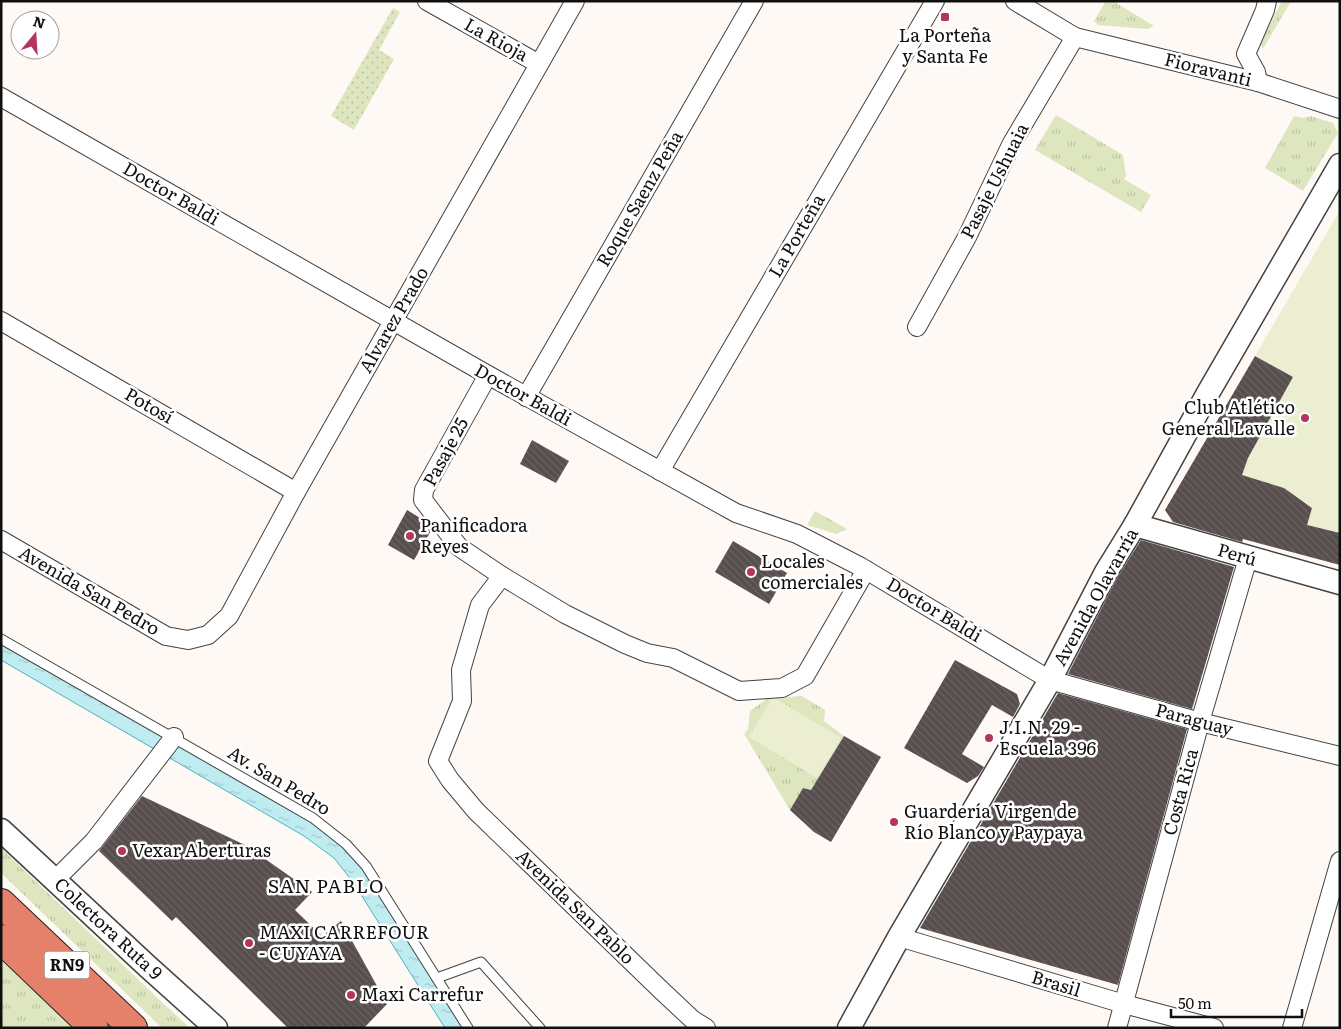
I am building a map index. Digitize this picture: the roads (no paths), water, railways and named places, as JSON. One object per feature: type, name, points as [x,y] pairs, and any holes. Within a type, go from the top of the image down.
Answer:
[{"type":"highway","name":"RN9","points":[[1,903],[133,1028]]},
{"type":"highway","name":"RN9","points":[[1,939],[94,1028]]},
{"type":"street","name":"La Rioja","points":[[427,1],[539,64]]},
{"type":"street","name":"Alvarez Prado","points":[[208,635],[229,616],[296,492],[575,1]]},
{"type":"street","name":"Roque Saenz Peña","points":[[526,397],[754,1]]},
{"type":"street","name":"La Porteña","points":[[660,471],[935,1]]},
{"type":"street","name":"Fioravanti","points":[[1015,1],[1075,36],[1258,82],[1340,109]]},
{"type":"street","points":[[1258,82],[1256,72],[1246,54],[1267,1]]},
{"type":"street","name":"Pasaje Ushuaia","points":[[916,327],[967,237],[1012,143],[1075,36]]},
{"type":"street","name":"Doctor Baldi","points":[[1,97],[526,397],[736,513],[797,534],[866,570],[1050,680]]},
{"type":"street","name":"Avenida Olavarría","points":[[849,1028],[1050,680],[1106,572],[1136,525],[1218,376],[1340,165]]},
{"type":"street","name":"Potosí","points":[[1,321],[296,492]]},
{"type":"street","name":"Pasaje 25","points":[[488,375],[424,490],[422,500],[459,547],[502,576]]},
{"type":"street","name":"Perú","points":[[1136,525],[1340,583]]},
{"type":"street","name":"Avenida San Pedro","points":[[1,540],[166,636],[188,640],[208,635]]},
{"type":"street","name":"Costa Rica","points":[[1117,1028],[1200,722],[1248,558]]},
{"type":"street","points":[[502,576],[565,614],[625,644],[647,653],[673,658],[739,691],[782,688],[805,676],[866,570]]},
{"type":"street","name":"Avenida San Pablo","points":[[502,576],[480,605],[461,670],[462,701],[438,761],[450,780],[476,811],[667,996],[693,1020],[706,1028]]},
{"type":"street","name":"Paraguay","points":[[1050,680],[1200,722],[1340,756]]},
{"type":"street","points":[[55,880],[94,841],[173,738]]},
{"type":"street","name":"Colectora Ruta 9","points":[[1,830],[216,1028]]},
{"type":"street","points":[[1292,1028],[1340,861]]},
{"type":"street","name":"Brasil","points":[[900,937],[1124,1004],[1214,1028]]},
{"type":"lane","name":"Av. San Pedro","points":[[1,639],[314,818],[346,844],[366,866],[468,1028]]},
{"type":"lane","points":[[437,978],[481,962],[540,1028]]},
{"type":"water","points":[[1,641],[312,823],[345,846],[365,872],[463,1028],[445,1028],[353,882],[334,858],[304,836],[1,660]]},
{"type":"place","name":"La Porteña y Santa Fe","points":[[945,17]]},
{"type":"place","name":"Club Atlético General Lavalle","points":[[1305,418]]},
{"type":"place","name":"Panificadora Reyes","points":[[410,536]]},
{"type":"place","name":"Locales comerciales","points":[[751,572]]},
{"type":"place","name":"J.I.N. 29 - Escuela 396","points":[[989,738]]},
{"type":"place","name":"Guardería Virgen de Río Blanco y Paypaya","points":[[894,822]]},
{"type":"place","name":"Vexar Aberturas","points":[[122,851]]},
{"type":"place","name":"MAXI CARREFOUR - CUYAYA","points":[[249,943]]},
{"type":"place","name":"Maxi Carrefur","points":[[351,995]]},
{"type":"district","name":"SAN PABLO","points":[[326,886]]}]
